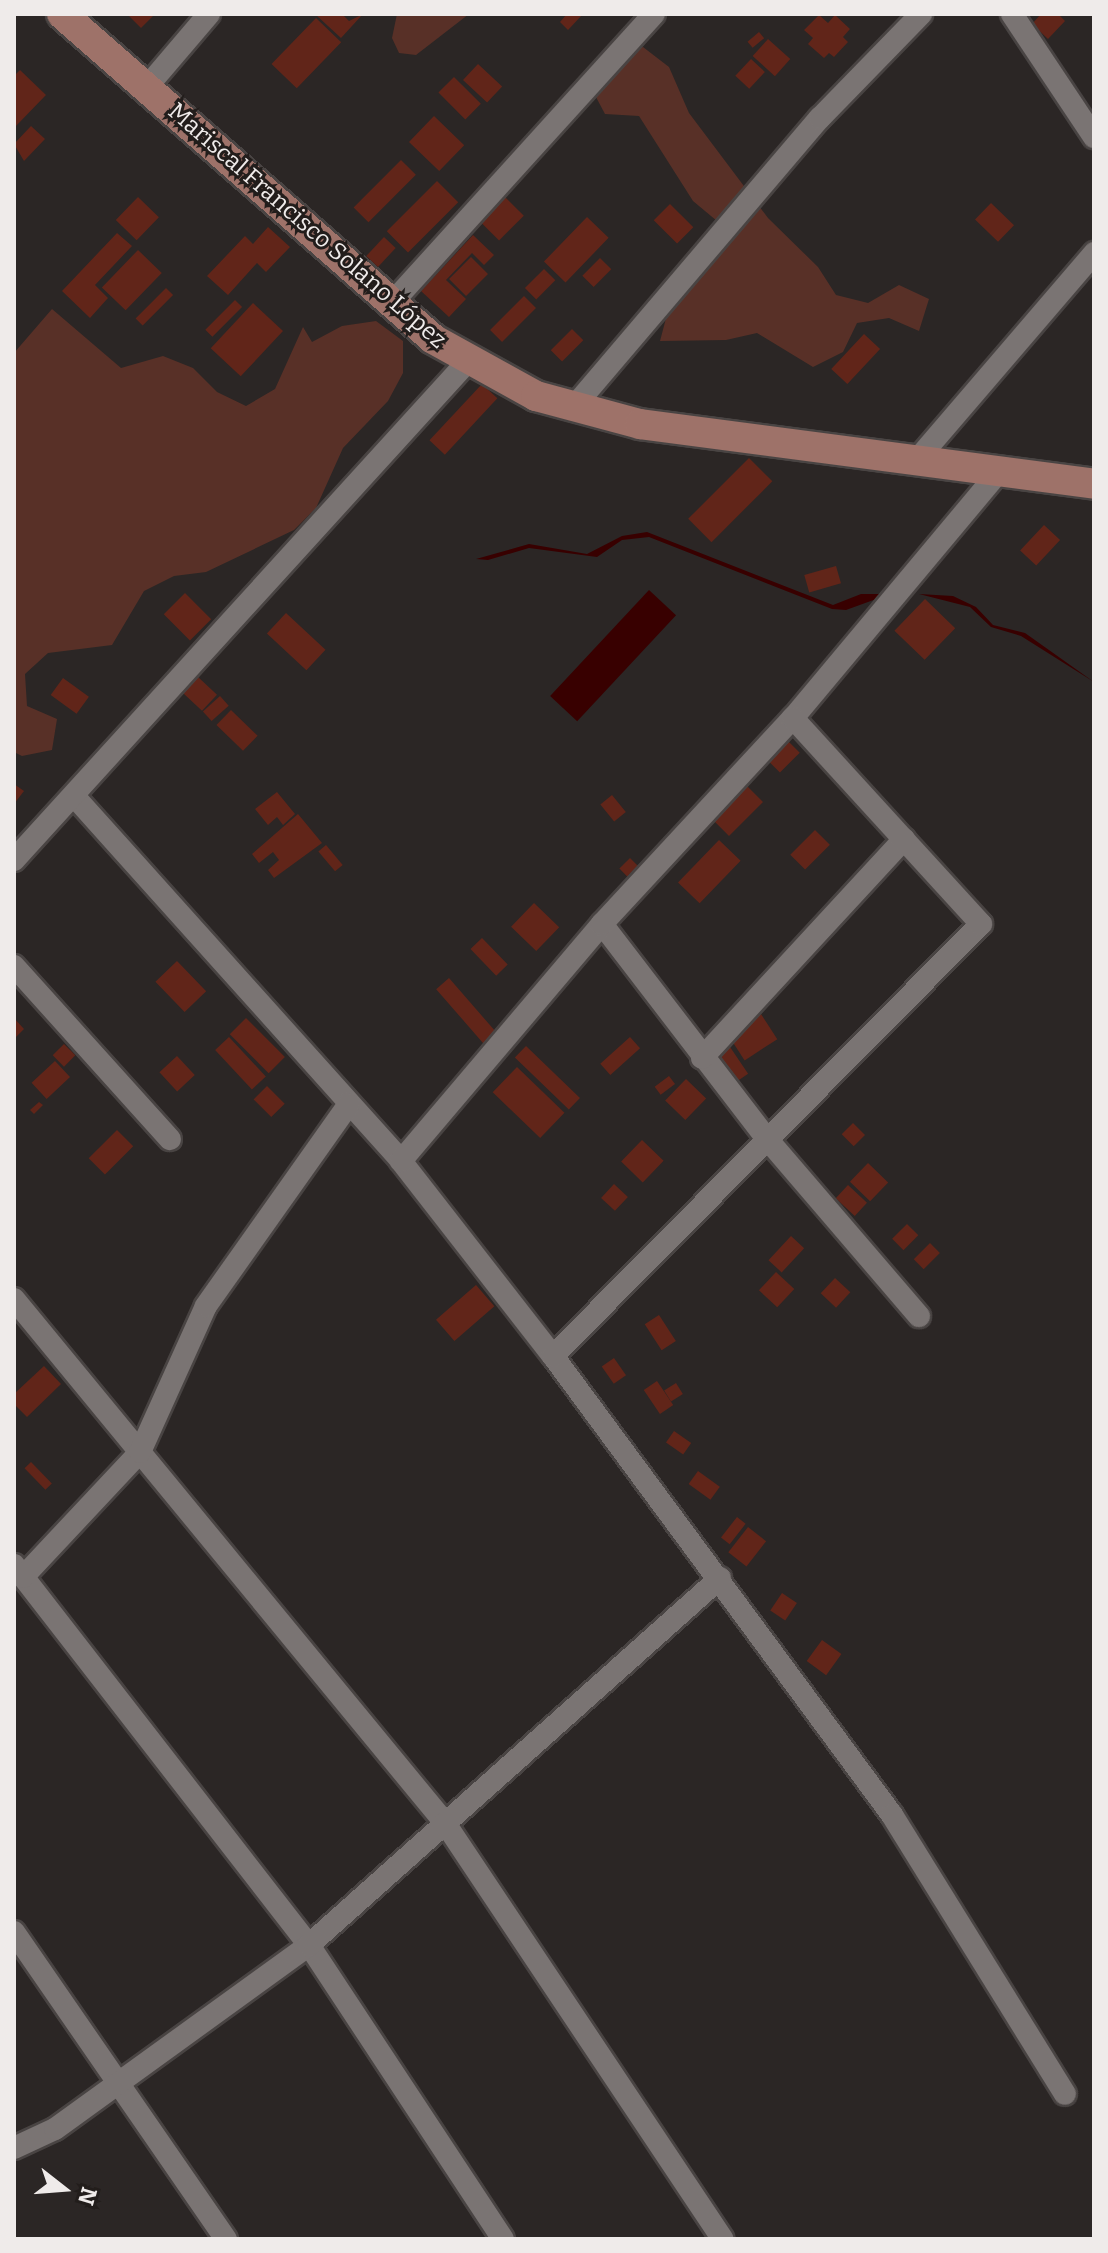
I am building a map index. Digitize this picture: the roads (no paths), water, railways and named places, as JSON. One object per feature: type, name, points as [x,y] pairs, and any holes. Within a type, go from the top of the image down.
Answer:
[{"type":"main road","name":"Mariscal Francisco Solano López","points":[[62,14],[391,304],[468,361],[572,409],[640,424],[1094,484]]},
{"type":"street","points":[[146,88],[209,14]]},
{"type":"street","points":[[391,304],[654,14]]},
{"type":"street","points":[[572,409],[820,118],[921,14]]},
{"type":"street","points":[[1012,14],[1094,137]]},
{"type":"street","points":[[916,461],[1094,253]]},
{"type":"street","points":[[17,851],[74,796],[468,361]]},
{"type":"street","points":[[401,1161],[602,924],[793,718],[999,472]]},
{"type":"street","points":[[553,1356],[981,924],[793,718]]},
{"type":"street","points":[[74,796],[401,1161],[553,1356],[720,1578],[892,1815],[1065,2094]]},
{"type":"street","points":[[702,1058],[904,839]]},
{"type":"street","points":[[602,924],[768,1140],[919,1316]]},
{"type":"street","points":[[14,966],[170,1139]]},
{"type":"street","points":[[349,1104],[206,1306],[140,1452],[19,1571],[309,1945],[503,2239]]},
{"type":"street","points":[[14,1299],[445,1823],[722,2239]]},
{"type":"street","points":[[14,2148],[55,2129],[121,2084],[309,1945],[720,1578]]},
{"type":"street","points":[[14,1932],[226,2239]]}]
